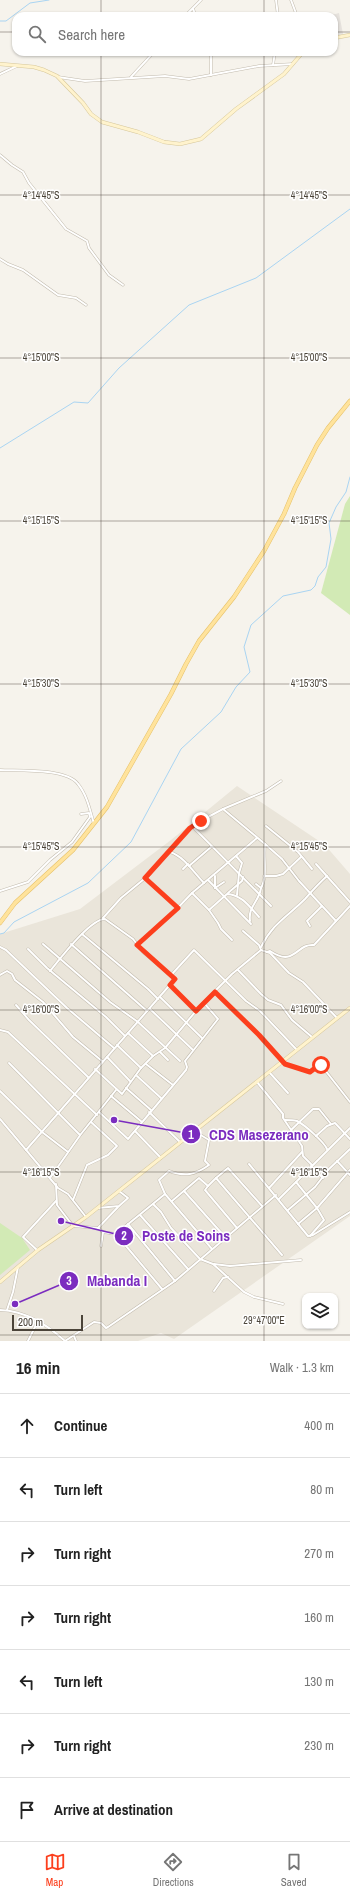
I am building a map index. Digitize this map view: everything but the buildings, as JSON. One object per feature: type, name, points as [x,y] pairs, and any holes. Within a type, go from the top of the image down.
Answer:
[{"type":"main road","points":[[338,38],[350,36]]},
{"type":"main road","points":[[0,64],[39,68],[57,76],[84,103],[91,114],[102,122],[138,132],[164,142],[180,144],[201,139],[236,109],[284,74],[295,64],[300,56]]},
{"type":"main road","points":[[0,923],[15,903],[73,850],[94,824],[117,789],[199,641],[234,597],[272,537],[317,445],[328,428],[350,401]]},
{"type":"main road","points":[[0,1282],[38,1250],[86,1217],[296,1049],[350,1008]]},
{"type":"street","points":[[190,12],[201,0]]},
{"type":"street","points":[[276,0],[278,12]]},
{"type":"street","points":[[291,0],[296,12]]},
{"type":"street","points":[[130,78],[150,56]]},
{"type":"street","points":[[211,56],[211,75]]},
{"type":"street","points":[[273,65],[274,56]]},
{"type":"street","points":[[57,76],[85,81],[168,76],[189,79],[273,65],[295,64]]},
{"type":"street","points":[[0,74],[18,65]]},
{"type":"street","points":[[0,155],[12,166],[23,172],[29,182],[66,229],[87,241],[89,248],[109,274],[123,285]]},
{"type":"street","points":[[0,259],[8,264],[18,267],[58,295],[76,298],[86,305]]},
{"type":"street","points":[[0,770],[60,774],[70,777],[78,784],[86,795],[94,824]]},
{"type":"street","points":[[50,971],[71,944],[98,920],[103,918],[121,898],[145,878],[192,826],[223,809],[266,791],[281,781]]},
{"type":"street","points":[[223,809],[282,859],[299,881],[336,921]]},
{"type":"street","points":[[0,891],[28,882],[50,860],[72,842],[90,818],[89,813],[81,814]]},
{"type":"street","points":[[192,826],[211,847],[229,863],[271,906]]},
{"type":"street","points":[[266,826],[302,856],[312,869]]},
{"type":"street","points":[[137,945],[178,908],[192,893],[257,838]]},
{"type":"street","points":[[208,880],[237,908],[241,915],[251,922],[251,908],[260,894],[264,876],[263,855],[265,844]]},
{"type":"street","points":[[183,868],[211,847]]},
{"type":"street","points":[[170,852],[176,854],[189,865],[204,884]]},
{"type":"street","points":[[236,856],[242,863],[239,873],[237,895]]},
{"type":"street","points":[[264,876],[276,876],[290,868],[302,856]]},
{"type":"street","points":[[316,864],[350,902]]},
{"type":"street","points":[[215,875],[215,888]]},
{"type":"street","points":[[95,1069],[122,1094],[130,1081],[137,1076],[141,1068],[153,1056],[165,1048],[196,1011],[226,980],[261,950],[264,939],[279,921],[326,876]]},
{"type":"street","points":[[145,878],[178,908]]},
{"type":"street","points":[[209,910],[237,886],[243,878]]},
{"type":"street","points":[[215,888],[224,882]]},
{"type":"street","points":[[256,884],[261,888]]},
{"type":"street","points":[[192,893],[209,910],[221,929],[232,940]]},
{"type":"street","points":[[227,894],[237,895],[245,900],[259,917]]},
{"type":"street","points":[[310,926],[307,921],[323,906]]},
{"type":"street","points":[[261,950],[267,952],[270,951],[279,957],[293,955],[307,946],[314,945],[350,906]]},
{"type":"street","points":[[26,1150],[59,1114],[88,1077],[150,1009],[175,979],[126,934],[103,918]]},
{"type":"street","points":[[243,931],[261,947]]},
{"type":"street","points":[[82,934],[159,998],[202,1038]]},
{"type":"street","points":[[43,944],[110,1002],[138,1022],[180,1061]]},
{"type":"street","points":[[71,944],[147,1011]]},
{"type":"street","points":[[0,947],[6,950],[68,1008],[114,1048]]},
{"type":"street","points":[[28,949],[50,971],[125,1036]]},
{"type":"street","points":[[172,977],[173,973],[194,950],[246,1001],[265,1015],[296,1049]]},
{"type":"street","points":[[267,952],[289,973],[303,982],[337,1018]]},
{"type":"street","points":[[238,970],[268,1000],[281,1005],[292,1020],[312,1037]]},
{"type":"street","points":[[0,975],[7,971],[12,974],[15,980],[43,1002],[74,1038],[102,1061]]},
{"type":"street","points":[[170,985],[196,1011]]},
{"type":"street","points":[[215,992],[259,1035],[285,1064],[307,1072],[310,1072],[321,1065],[350,1102]]},
{"type":"street","points":[[99,1112],[128,1138],[135,1131],[187,1068],[185,1061],[218,1019],[204,1003]]},
{"type":"street","points":[[16,1005],[29,1020],[88,1077]]},
{"type":"street","points":[[150,1009],[193,1050]]},
{"type":"street","points":[[0,1030],[9,1033],[74,1096],[97,1115]]},
{"type":"street","points":[[128,1033],[153,1056]]},
{"type":"street","points":[[117,1045],[141,1068]]},
{"type":"street","points":[[160,1052],[168,1060]]},
{"type":"street","points":[[106,1057],[130,1081]]},
{"type":"street","points":[[9,1063],[80,1135]]},
{"type":"street","points":[[146,1064],[173,1085]]},
{"type":"street","points":[[268,1072],[288,1093]]},
{"type":"street","points":[[137,1076],[161,1098]]},
{"type":"street","points":[[256,1081],[282,1112],[285,1120],[302,1146],[303,1156],[323,1178]]},
{"type":"street","points":[[126,1088],[180,1142]]},
{"type":"street","points":[[50,1178],[80,1135],[116,1090]]},
{"type":"street","points":[[0,1092],[42,1132],[68,1152]]},
{"type":"street","points":[[111,1096],[142,1122]]},
{"type":"street","points":[[291,1130],[300,1123],[309,1111],[313,1109],[319,1109],[331,1124]]},
{"type":"street","points":[[0,1119],[58,1188],[68,1194],[86,1217]]},
{"type":"street","points":[[285,1120],[300,1123],[319,1137],[324,1142],[327,1149]]},
{"type":"street","points":[[73,1200],[87,1165],[108,1155],[117,1146],[91,1122]]},
{"type":"street","points":[[316,1136],[331,1124],[337,1124],[350,1139]]},
{"type":"street","points":[[279,1199],[327,1149],[350,1128]]},
{"type":"street","points":[[135,1131],[161,1158]]},
{"type":"street","points":[[193,1131],[209,1140],[206,1161],[209,1165],[192,1175],[179,1175],[168,1171],[159,1180],[165,1194],[212,1249]]},
{"type":"street","points":[[288,1210],[323,1178],[336,1161],[350,1149]]},
{"type":"street","points":[[269,1188],[302,1152]]},
{"type":"street","points":[[336,1161],[350,1175]]},
{"type":"street","points":[[249,1164],[298,1224],[310,1236]]},
{"type":"street","points":[[238,1228],[205,1190],[216,1178],[228,1168],[262,1207]]},
{"type":"street","points":[[298,1224],[317,1208],[350,1170]]},
{"type":"street","points":[[172,1202],[199,1178],[208,1186]]},
{"type":"street","points":[[216,1178],[282,1255]]},
{"type":"street","points":[[296,1182],[317,1208],[324,1222],[310,1236]]},
{"type":"street","points":[[56,1184],[56,1201],[73,1226],[98,1228],[103,1232],[116,1234],[162,1289]]},
{"type":"street","points":[[98,1228],[128,1198],[119,1191]]},
{"type":"street","points":[[184,1191],[225,1237]]},
{"type":"street","points":[[116,1234],[165,1194]]},
{"type":"street","points":[[0,1310],[7,1310],[28,1315],[49,1327],[65,1341],[94,1322],[100,1323],[106,1328],[175,1281],[225,1237],[276,1196]]},
{"type":"street","points":[[38,1250],[23,1237],[56,1201]]},
{"type":"street","points":[[153,1204],[161,1212],[171,1228],[200,1259],[214,1264],[230,1266],[301,1260]]},
{"type":"street","points":[[96,1209],[119,1206]]},
{"type":"street","points":[[310,1236],[350,1212]]},
{"type":"street","points":[[140,1215],[188,1269]]},
{"type":"street","points":[[128,1224],[175,1281]]},
{"type":"street","points":[[101,1246],[103,1232]]},
{"type":"street","points":[[214,1264],[244,1292],[254,1297],[283,1304]]},
{"type":"street","points":[[7,1310],[14,1292],[18,1267]]},
{"type":"street","points":[[214,1291],[223,1278],[228,1278]]},
{"type":"street","points":[[28,1341],[38,1321]]},
{"type":"street","points":[[74,1336],[76,1341]]},
{"type":"shaded area","points":[[338,13],[343,34],[338,35]]},
{"type":"shaded area","points":[[237,786],[325,845],[350,874],[350,1216],[174,1339],[161,1333],[138,1341],[0,1341],[0,934],[80,909],[171,840]]},
{"type":"green space","points":[[350,496],[350,615],[321,593],[345,504]]},
{"type":"green space","points":[[0,1223],[22,1238],[30,1250],[0,1275]]},
{"type":"waterway","points":[[18,12],[30,3],[49,0]]},
{"type":"waterway","points":[[0,21],[6,21],[12,16]]},
{"type":"waterway","points":[[0,448],[74,402],[88,403],[119,368],[189,305],[256,278],[350,209]]},
{"type":"waterway","points":[[0,934],[4,933],[14,922],[88,883],[131,842],[181,749],[221,712],[236,687],[250,672],[244,647],[251,625],[283,596],[311,590],[315,586],[318,577],[326,567],[331,539],[329,523],[336,507],[346,492],[350,477]]},
{"type":"place","name":"CDS Masezerano","points":[[114,1120]]},
{"type":"place","name":"Poste de Soins","points":[[61,1221]]},
{"type":"place","name":"Mabanda I","points":[[15,1304]]},
{"type":"route","points":[[201,821],[197,822],[190,828],[145,878],[153,887],[178,908],[137,945],[175,979],[170,985],[196,1011],[215,992],[265,1041],[269,1048],[285,1064],[300,1068],[307,1072],[310,1072],[321,1065]]}]
